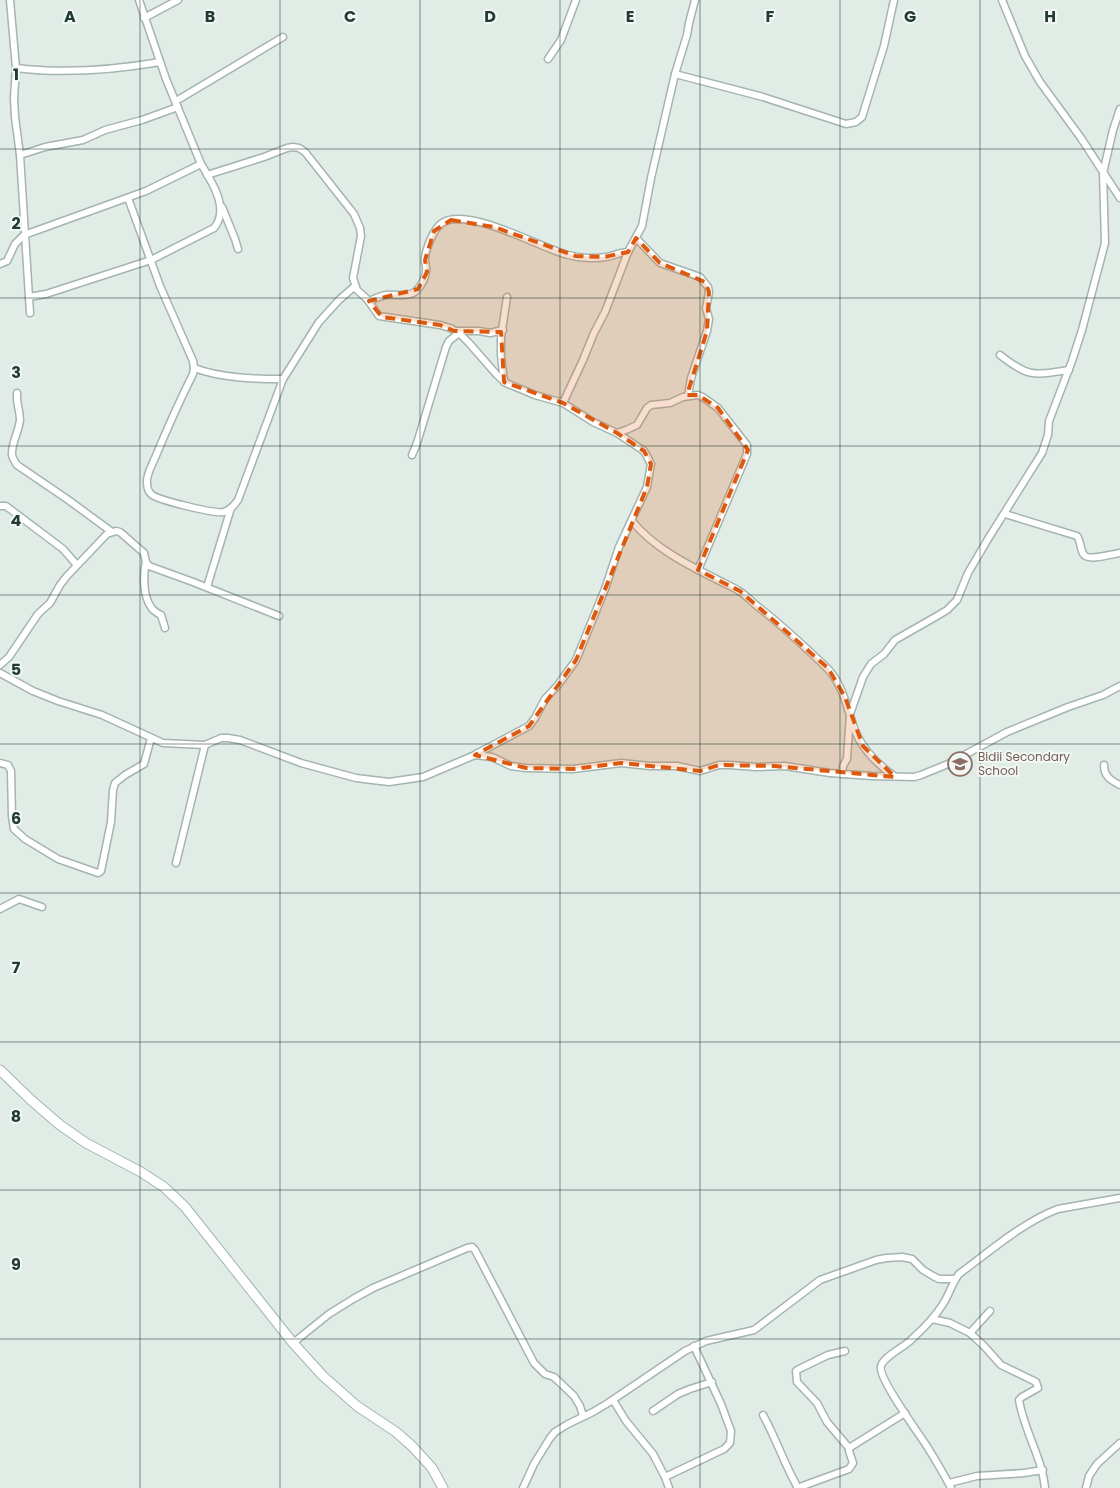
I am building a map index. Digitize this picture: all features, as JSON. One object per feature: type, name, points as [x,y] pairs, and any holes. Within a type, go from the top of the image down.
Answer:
[{"type":"main road","points":[[0,1070],[60,1125],[86,1143],[141,1172],[164,1187],[185,1207],[293,1343],[337,1390],[396,1432],[412,1446],[432,1468],[443,1488]]},
{"type":"street","points":[[10,0],[16,68],[15,118],[20,155],[30,313]]},
{"type":"street","points":[[139,0],[166,79],[201,164],[235,239],[238,250]]},
{"type":"street","points":[[144,18],[178,0]]},
{"type":"street","points":[[548,59],[560,40],[576,0]]},
{"type":"street","points":[[563,404],[605,312],[628,252],[642,226],[675,74],[696,0]]},
{"type":"street","points":[[675,74],[764,97],[846,124],[856,122],[862,117],[884,46],[894,0]]},
{"type":"street","points":[[1002,0],[1025,56],[1040,82],[1081,138],[1120,198]]},
{"type":"street","points":[[20,155],[44,147],[83,140],[177,104],[284,36]]},
{"type":"street","points":[[16,68],[54,72],[126,68],[160,62]]},
{"type":"street","points":[[842,774],[843,766],[847,759],[850,714],[863,677],[871,664],[884,654],[895,640],[938,616],[957,600],[968,573],[1042,453],[1048,435],[1049,421],[1082,330],[1105,243],[1103,173],[1120,109]]},
{"type":"street","points":[[0,673],[33,691],[102,715],[151,738],[170,744],[205,745],[221,738],[240,740],[301,763],[356,778],[389,782],[423,777],[475,755],[529,726],[545,699],[558,686],[576,660],[606,590],[619,547],[647,486],[651,464],[644,451],[617,433],[593,422],[563,404],[504,382],[456,332],[440,324],[382,317],[377,313],[355,286],[353,278],[360,236],[358,221],[305,152],[299,148],[286,148],[207,175]]},
{"type":"street","points":[[0,264],[6,261],[15,244],[24,235],[146,191],[201,164]]},
{"type":"street","points":[[128,198],[160,286],[193,361],[194,368],[147,478],[148,489],[151,494],[164,500],[220,513],[226,512],[231,508],[238,500],[283,379],[319,322],[355,286]]},
{"type":"street","points":[[29,297],[46,294],[152,260],[214,228],[220,219],[221,206]]},
{"type":"street","points":[[368,301],[381,296],[414,293],[426,272],[425,260],[434,230],[439,225],[450,220],[464,220],[486,224],[576,256],[604,258],[628,252]]},
{"type":"street","points":[[636,238],[660,263],[700,277],[708,288],[706,308],[709,319],[707,332],[691,378],[688,396]]},
{"type":"street","points":[[504,382],[501,355],[507,297]]},
{"type":"street","points":[[412,455],[449,341],[456,332],[480,331],[490,334],[503,330]]},
{"type":"street","points":[[1000,355],[1020,369],[1033,374],[1069,370]]},
{"type":"street","points":[[194,368],[204,372],[240,377],[283,379]]},
{"type":"street","points":[[18,393],[16,401],[20,421],[13,448],[12,455],[14,461],[112,532]]},
{"type":"street","points":[[617,433],[637,425],[647,408],[651,405],[670,403],[688,396],[698,395],[712,403],[743,440],[748,450],[698,570]]},
{"type":"street","points":[[0,506],[6,506],[63,549],[77,565]]},
{"type":"street","points":[[207,587],[231,508]]},
{"type":"street","points":[[1005,514],[1077,536],[1083,553],[1088,557],[1093,558],[1120,553]]},
{"type":"street","points":[[632,521],[638,529],[665,550],[698,570],[740,591],[782,625],[828,668],[840,688],[862,746],[881,767],[895,777]]},
{"type":"street","points":[[0,665],[8,657],[38,614],[50,602],[60,585],[106,534],[112,532],[120,532],[144,553],[148,601],[154,611],[161,615],[165,628]]},
{"type":"street","points":[[146,562],[149,566],[279,616]]},
{"type":"street","points":[[475,755],[492,757],[512,766],[526,768],[573,769],[621,763],[677,766],[700,771],[719,765],[785,766],[842,774],[914,777],[932,771],[968,754],[1007,732],[1103,695],[1120,686]]},
{"type":"street","points":[[0,763],[8,765],[11,771],[14,829],[25,839],[58,858],[98,873],[101,871],[111,822],[115,783],[124,774],[144,764],[151,738]]},
{"type":"street","points":[[176,863],[205,745]]},
{"type":"street","points":[[1104,765],[1105,774],[1111,781],[1120,785]]},
{"type":"street","points":[[0,909],[19,900],[42,907]]},
{"type":"street","points":[[1043,1470],[977,1476],[950,1486],[906,1413],[890,1391],[880,1371],[881,1365],[885,1359],[912,1340],[932,1319],[959,1274],[1013,1233],[1050,1212],[1066,1207],[1120,1198]]},
{"type":"street","points":[[293,1343],[329,1314],[373,1288],[472,1247],[534,1362],[545,1374],[554,1377],[574,1396],[583,1416]]},
{"type":"street","points":[[523,1488],[534,1464],[555,1432],[613,1400],[679,1354],[694,1346],[725,1336],[754,1330],[820,1280],[886,1258],[909,1258],[928,1274],[939,1279],[956,1279]]},
{"type":"street","points":[[970,1334],[990,1311]]},
{"type":"street","points":[[932,1319],[950,1323],[970,1334],[1001,1365],[1036,1382],[1038,1388],[1019,1400],[1030,1440],[1043,1470],[1045,1488]]},
{"type":"street","points":[[666,1477],[724,1448],[730,1442],[731,1431],[712,1382],[694,1346]]},
{"type":"street","points":[[764,1415],[798,1488],[848,1469],[853,1463],[849,1448],[827,1422],[817,1403],[796,1382],[796,1371],[799,1369],[828,1355],[845,1351]]},
{"type":"street","points":[[653,1411],[678,1394],[712,1382]]},
{"type":"street","points":[[613,1400],[626,1421],[653,1454],[666,1477],[669,1488]]},
{"type":"street","points":[[849,1448],[906,1413]]},
{"type":"street","points":[[1086,1488],[1089,1476],[1097,1464],[1120,1443]]},
{"type":"highlighted area","points":[[451,220],[494,227],[576,256],[604,257],[628,252],[636,238],[660,263],[705,282],[709,292],[707,331],[687,395],[698,395],[718,408],[748,450],[698,570],[740,591],[828,668],[845,697],[863,746],[895,777],[774,766],[719,765],[700,771],[621,763],[573,769],[526,768],[475,755],[529,726],[576,660],[647,487],[651,464],[644,451],[617,433],[563,403],[504,382],[501,332],[454,331],[440,325],[382,317],[369,301],[418,289],[427,272],[425,260],[434,231]]},
{"type":"place","name":"Bidii Secondary School","points":[[960,764]]}]
